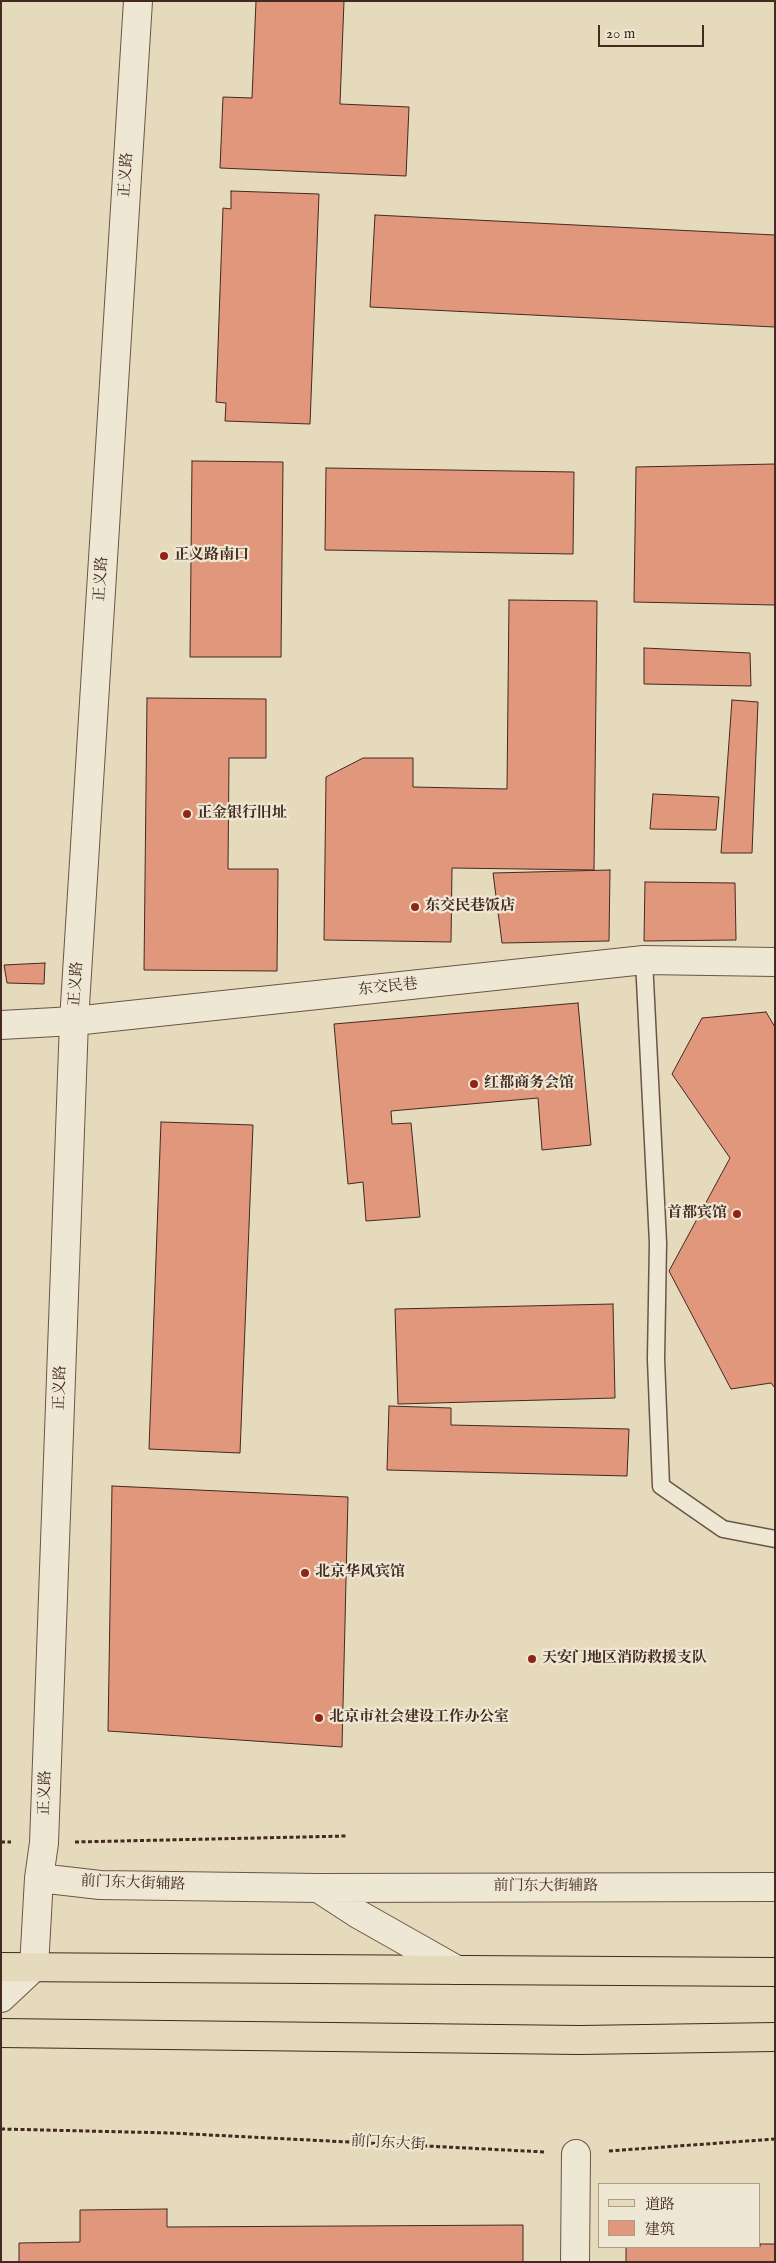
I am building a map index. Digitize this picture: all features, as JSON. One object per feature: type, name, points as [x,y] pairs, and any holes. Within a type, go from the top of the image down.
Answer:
[{"type":"main road","points":[[1,1967],[775,1972]]},
{"type":"main road","points":[[1,2033],[580,2040],[775,2037]]},
{"type":"street","name":"正义路","points":[[34,1967],[39,1878],[44,1843],[74,1021],[138,1]]},
{"type":"street","name":"东交民巷","points":[[1,1025],[74,1021],[644,960],[775,962]]},
{"type":"street","name":"前门东大街辅路","points":[[39,1878],[100,1885],[318,1888],[775,1887]]},
{"type":"street","points":[[318,1888],[358,1914],[456,1970]]},
{"type":"street","points":[[1,1998],[34,1967]]},
{"type":"street","points":[[575,2262],[576,2154]]},
{"type":"lane","points":[[644,960],[658,1243],[656,1359],[661,1486],[723,1528],[775,1539]]},
{"type":"path","points":[[1,1842],[44,1843],[347,1836]]},
{"type":"path","name":"前门东大街","points":[[1,2129],[171,2133],[576,2154],[775,2139]]},
{"type":"building","points":[[256,1],[344,1],[340,104],[409,107],[406,176],[220,168],[223,97],[252,98]]},
{"type":"building","points":[[231,191],[319,194],[310,424],[225,421],[226,403],[216,402],[223,208],[231,209]]},
{"type":"building","points":[[375,215],[775,235],[775,327],[370,307]]},
{"type":"building","points":[[192,461],[283,462],[281,657],[190,657]]},
{"type":"building","points":[[775,464],[775,605],[634,602],[636,467]]},
{"type":"building","points":[[326,468],[574,472],[573,554],[325,550]]},
{"type":"building","points":[[509,600],[597,601],[594,870],[452,868],[451,942],[324,940],[326,777],[363,758],[413,758],[413,787],[507,789]]},
{"type":"building","points":[[644,648],[750,653],[751,686],[644,684]]},
{"type":"building","name":"正金银行旧址","points":[[147,698],[266,699],[266,758],[229,758],[228,869],[278,869],[277,971],[144,970]]},
{"type":"building","points":[[732,700],[758,702],[752,853],[721,853]]},
{"type":"building","points":[[653,794],[719,797],[716,830],[650,829]]},
{"type":"building","points":[[610,870],[609,941],[502,943],[493,873]]},
{"type":"building","points":[[645,882],[735,883],[736,940],[644,941]]},
{"type":"building","points":[[45,963],[44,984],[7,983],[4,965]]},
{"type":"building","points":[[578,1003],[591,1145],[542,1150],[538,1098],[391,1111],[392,1124],[411,1123],[420,1217],[366,1221],[363,1182],[348,1184],[334,1024]]},
{"type":"building","name":"首都宾馆","points":[[766,1012],[775,1027],[775,1388],[771,1383],[731,1389],[669,1271],[730,1158],[672,1074],[702,1018]]},
{"type":"building","points":[[161,1122],[253,1125],[240,1453],[149,1449]]},
{"type":"building","points":[[613,1304],[615,1398],[398,1404],[395,1309]]},
{"type":"building","points":[[389,1406],[451,1408],[451,1425],[629,1429],[627,1476],[387,1470]]},
{"type":"building","points":[[112,1486],[348,1497],[342,1747],[108,1731]]},
{"type":"building","points":[[167,2209],[167,2227],[523,2225],[523,2262],[19,2262],[19,2243],[80,2242],[80,2210]]},
{"type":"building","points":[[761,2244],[775,2244],[775,2262],[626,2262],[626,2248],[761,2248]]},
{"type":"place","name":"正义路南口","points":[[164,556]]},
{"type":"place","name":"正金银行旧址","points":[[187,814]]},
{"type":"place","name":"东交民巷饭店","points":[[415,907]]},
{"type":"place","name":"红都商务会馆","points":[[474,1084]]},
{"type":"place","name":"首都宾馆","points":[[737,1214]]},
{"type":"place","name":"北京华风宾馆","points":[[305,1573]]},
{"type":"place","name":"天安门地区消防救援支队","points":[[532,1659]]},
{"type":"place","name":"北京市社会建设工作办公室","points":[[319,1718]]}]
